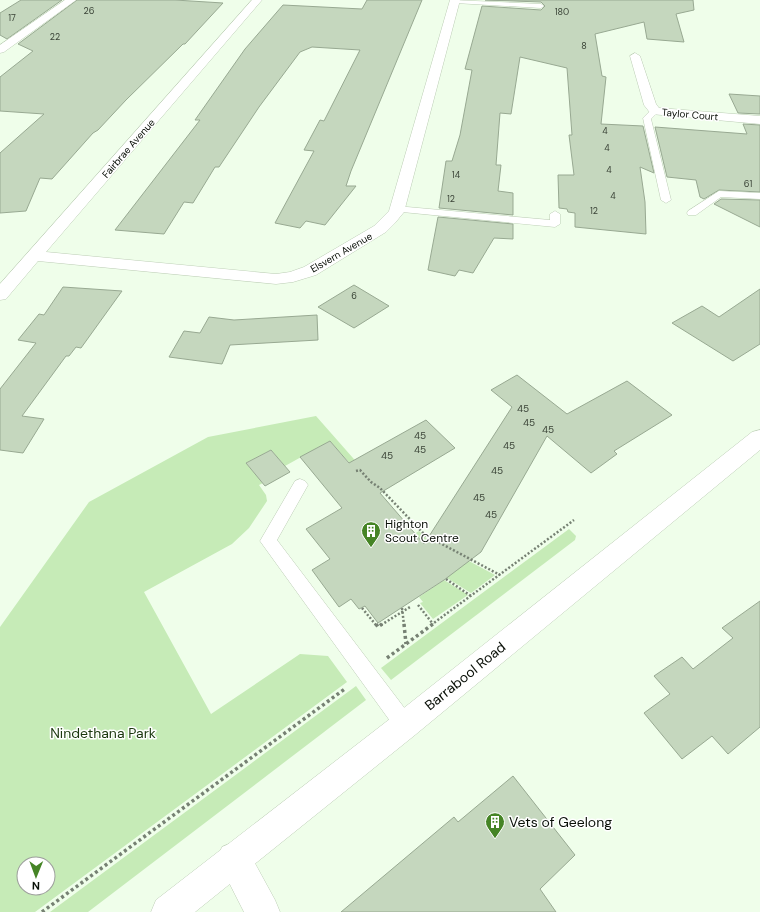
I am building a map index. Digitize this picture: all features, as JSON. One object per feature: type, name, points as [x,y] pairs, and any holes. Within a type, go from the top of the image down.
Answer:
[{"type":"street","points":[[0,50],[71,0]]},
{"type":"street","name":"Fairbrae Avenue","points":[[0,295],[257,0]]},
{"type":"street","name":"Elsvern Avenue","points":[[34,256],[276,279],[293,277],[310,271],[380,229],[390,220],[396,210],[455,0]]},
{"type":"street","points":[[12,31],[25,32]]},
{"type":"street","name":"Taylor Court","points":[[635,56],[650,105],[655,111],[760,120]]},
{"type":"street","name":"Barrabool Road","points":[[168,912],[404,725],[760,438]]},
{"type":"street","points":[[234,859],[263,912]]},
{"type":"lane","points":[[455,0],[541,6]]},
{"type":"lane","points":[[655,111],[647,118],[666,200]]},
{"type":"lane","points":[[692,213],[719,194],[760,196]]},
{"type":"lane","points":[[396,210],[555,224],[555,214]]},
{"type":"lane","points":[[300,485],[268,541],[404,725]]},
{"type":"path","points":[[356,471],[360,470],[371,482],[380,488],[425,536],[500,575]]},
{"type":"path","points":[[42,912],[574,520]]},
{"type":"path","points":[[446,579],[471,596]]},
{"type":"path","points":[[418,605],[432,624]]},
{"type":"path","points":[[362,608],[378,627],[410,607]]},
{"type":"path","points":[[403,610],[406,644]]},
{"type":"green space","name":"Nindethana Park","points":[[316,416],[360,466],[355,469],[330,441],[285,466],[271,450],[246,463],[263,483],[259,485],[266,495],[267,501],[249,528],[232,544],[144,592],[211,714],[300,654],[328,656],[347,682],[35,912],[0,912],[0,627],[89,502],[208,437]]},
{"type":"green space","points":[[569,529],[576,536],[575,540],[391,680],[381,668]]},
{"type":"green space","points":[[419,531],[426,538],[495,575],[471,593],[447,578],[411,536]]},
{"type":"green space","points":[[444,580],[468,595],[433,619],[420,603],[423,602],[419,597]]},
{"type":"green space","points":[[356,686],[366,700],[88,912],[50,912]]},
{"type":"building","points":[[21,0],[62,0],[7,39],[0,35],[0,13]]},
{"type":"building","points":[[77,0],[175,0],[223,3],[185,44],[183,44],[98,130],[93,133],[52,179],[40,178],[26,211],[0,213],[0,153],[44,114],[0,111],[0,77],[33,51],[18,44]]},
{"type":"building","points":[[367,0],[422,0],[346,186],[356,186],[325,225],[306,221],[300,228],[275,223],[314,151],[304,150],[320,120],[324,121],[360,50],[312,47],[300,52],[259,107],[219,167],[215,167],[193,203],[184,202],[164,234],[115,230],[200,120],[195,120],[245,49],[283,5],[362,9]]},
{"type":"building","points":[[485,0],[693,0],[694,10],[676,14],[684,42],[647,39],[644,22],[595,34],[602,76],[606,77],[601,124],[643,126],[654,173],[640,167],[645,202],[646,234],[575,227],[575,213],[568,212],[567,209],[559,208],[558,175],[574,175],[569,135],[572,135],[567,68],[520,57],[511,114],[500,113],[496,165],[501,165],[498,191],[513,193],[513,215],[439,208],[446,161],[452,161],[460,135],[472,70],[465,69],[482,6],[541,10],[545,6],[541,2]]},
{"type":"building","points":[[729,94],[760,96],[760,114],[738,113]]},
{"type":"building","points":[[743,124],[760,125],[760,192],[719,190],[704,199],[700,197],[696,180],[667,177],[655,127],[747,134]]},
{"type":"building","points":[[721,199],[760,200],[760,227],[714,204]]},
{"type":"building","points":[[438,217],[513,224],[513,239],[494,238],[473,273],[459,270],[455,276],[428,270]]},
{"type":"building","points":[[354,285],[389,306],[354,328],[318,307]]},
{"type":"building","points":[[63,287],[122,291],[81,348],[76,347],[69,356],[66,356],[22,416],[44,419],[23,453],[0,450],[0,389],[36,343],[18,340],[39,314],[44,315]]},
{"type":"building","points":[[760,289],[760,344],[733,361],[672,323],[702,306],[719,317]]},
{"type":"building","points":[[317,315],[318,340],[230,345],[222,364],[169,357],[184,331],[200,333],[209,317],[234,320]]},
{"type":"building","points":[[517,375],[567,414],[627,381],[672,415],[614,451],[617,454],[591,473],[547,436],[481,552],[444,580],[378,623],[365,606],[359,609],[351,599],[339,607],[312,570],[330,559],[306,529],[342,508],[300,457],[330,441],[349,463],[426,420],[455,448],[380,493],[424,544],[512,407],[491,390]]},
{"type":"building","points":[[271,450],[290,472],[265,486],[246,463]]},
{"type":"building","points":[[760,601],[760,727],[728,754],[712,736],[682,759],[644,713],[670,694],[654,676],[682,657],[693,669],[733,638],[722,628]]},
{"type":"building","name":"Vets of Geelong","points":[[513,776],[575,855],[540,889],[556,912],[341,912],[454,817],[458,822]]},
{"type":"place","name":"Highton Scout Centre","points":[[371,548]]},
{"type":"place","name":"Vets of Geelong","points":[[495,839]]}]
